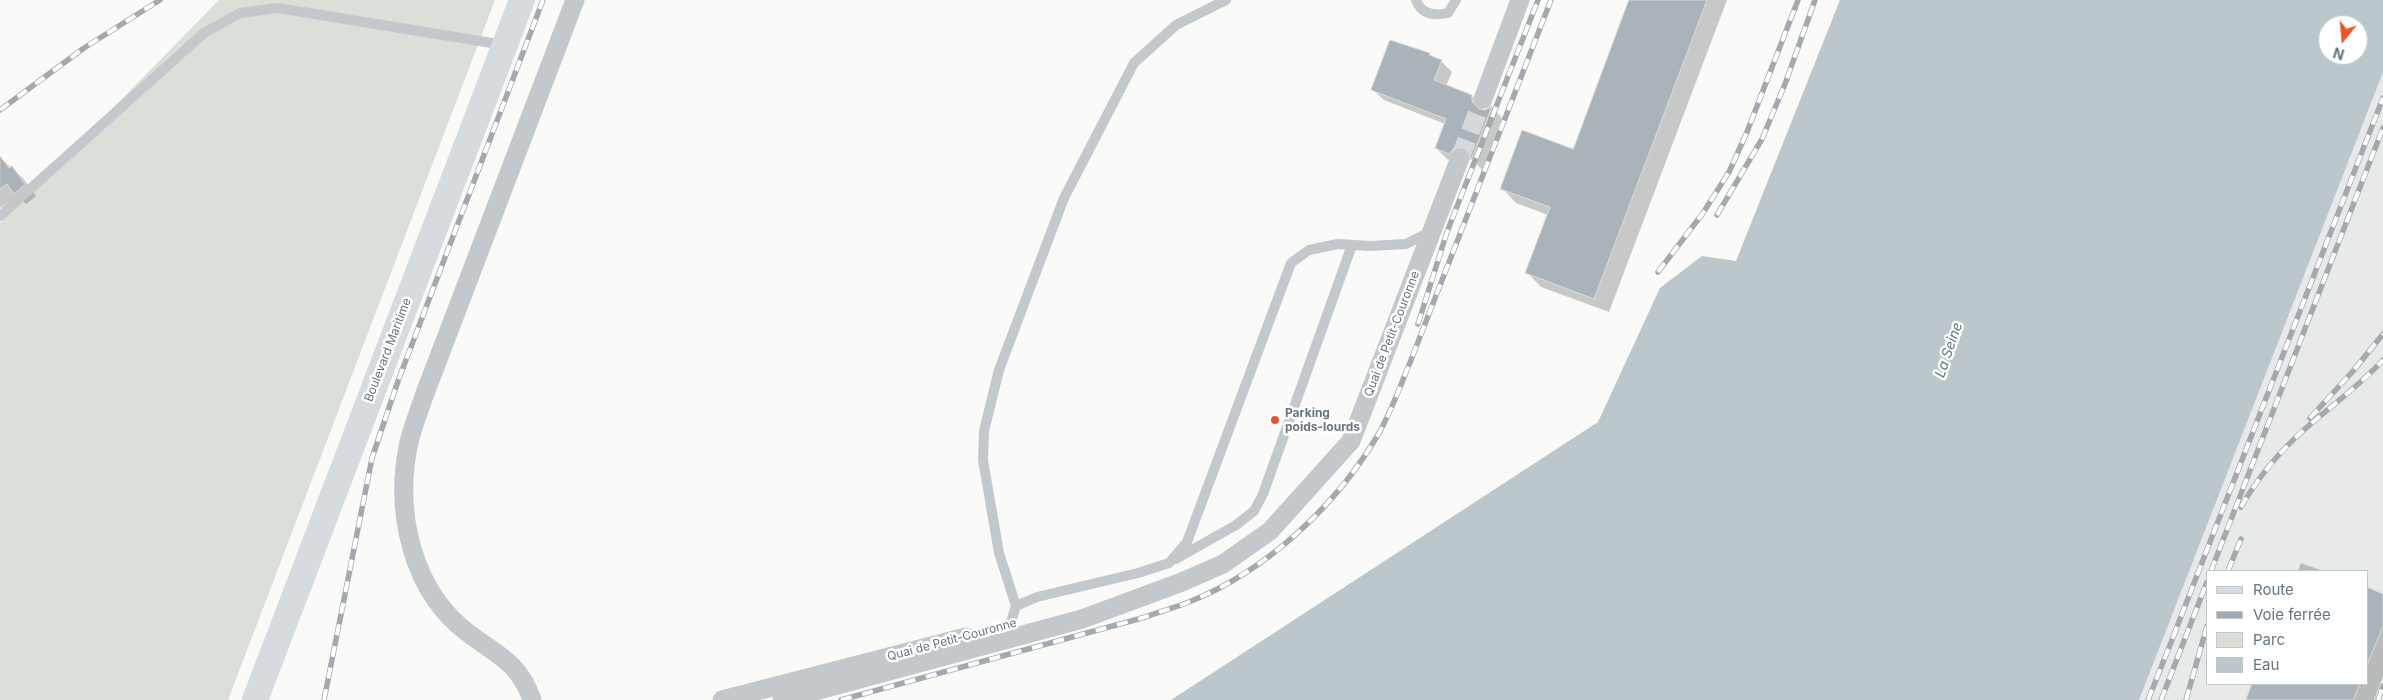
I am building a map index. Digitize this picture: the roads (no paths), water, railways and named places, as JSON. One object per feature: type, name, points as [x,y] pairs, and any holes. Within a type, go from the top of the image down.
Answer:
[{"type":"street","name":"Boulevard Maritime","points":[[255,700],[522,0]]},
{"type":"street","points":[[532,700],[527,686],[515,667],[496,651],[468,633],[444,612],[428,590],[415,561],[407,528],[403,483],[408,446],[424,396],[575,0]]},
{"type":"street","points":[[1483,99],[1520,0]]},
{"type":"street","name":"Quai de Petit-Couronne","points":[[722,700],[1010,631],[1082,619],[1182,582],[1223,564],[1270,531],[1351,441],[1460,158]]},
{"type":"street","name":"Quai de Petit-Couronne","points":[[782,700],[1010,631]]},
{"type":"lane","points":[[1010,631],[1016,606],[999,552],[983,460],[984,431],[999,370],[1064,198],[1134,63],[1176,25],[1226,0]]},
{"type":"lane","points":[[1416,0],[1418,7],[1430,14],[1439,15],[1448,13],[1456,0]]},
{"type":"lane","points":[[0,216],[204,33],[240,13],[278,8],[504,45]]},
{"type":"lane","points":[[1169,564],[1187,542],[1291,263],[1310,250],[1338,244],[1406,244],[1432,231]]},
{"type":"lane","points":[[1016,606],[1037,596],[1169,564],[1236,525],[1254,511],[1263,494],[1352,245]]},
{"type":"water","name":"La Seine","points":[[1840,0],[2383,0],[2383,72],[2139,700],[1171,700],[1598,422],[1660,288],[1702,256],[1736,261]]},
{"type":"tunnel","points":[[1460,158],[1483,99]]},
{"type":"railway","points":[[0,110],[84,48],[160,0]]},
{"type":"railway","points":[[324,700],[372,458],[398,381],[543,0]]},
{"type":"railway","points":[[1418,324],[1447,232],[1538,0]]},
{"type":"railway","points":[[841,700],[1142,618],[1189,602],[1218,589],[1246,573],[1298,533],[1343,485],[1362,460],[1388,415],[1551,0]]},
{"type":"railway","points":[[1658,272],[1703,213],[1729,172],[1747,132],[1798,0]]},
{"type":"railway","points":[[1717,215],[1762,139],[1785,84],[1815,0]]},
{"type":"railway","points":[[2173,637],[2383,98]]},
{"type":"railway","points":[[2211,570],[2383,128]]},
{"type":"railway","points":[[2310,418],[2354,370],[2383,334]]},
{"type":"railway","points":[[2241,507],[2278,456],[2305,429],[2364,379],[2383,360]]},
{"type":"railway","points":[[2228,570],[2241,539]]},
{"type":"railway","points":[[2161,700],[2206,585]]},
{"type":"railway","points":[[2148,700],[2176,630]]},
{"type":"railway","points":[[2186,700],[2206,630]]},
{"type":"railway","points":[[2378,700],[2383,686]]},
{"type":"place","name":"Parking poids-lourds","points":[[1275,420]]}]
